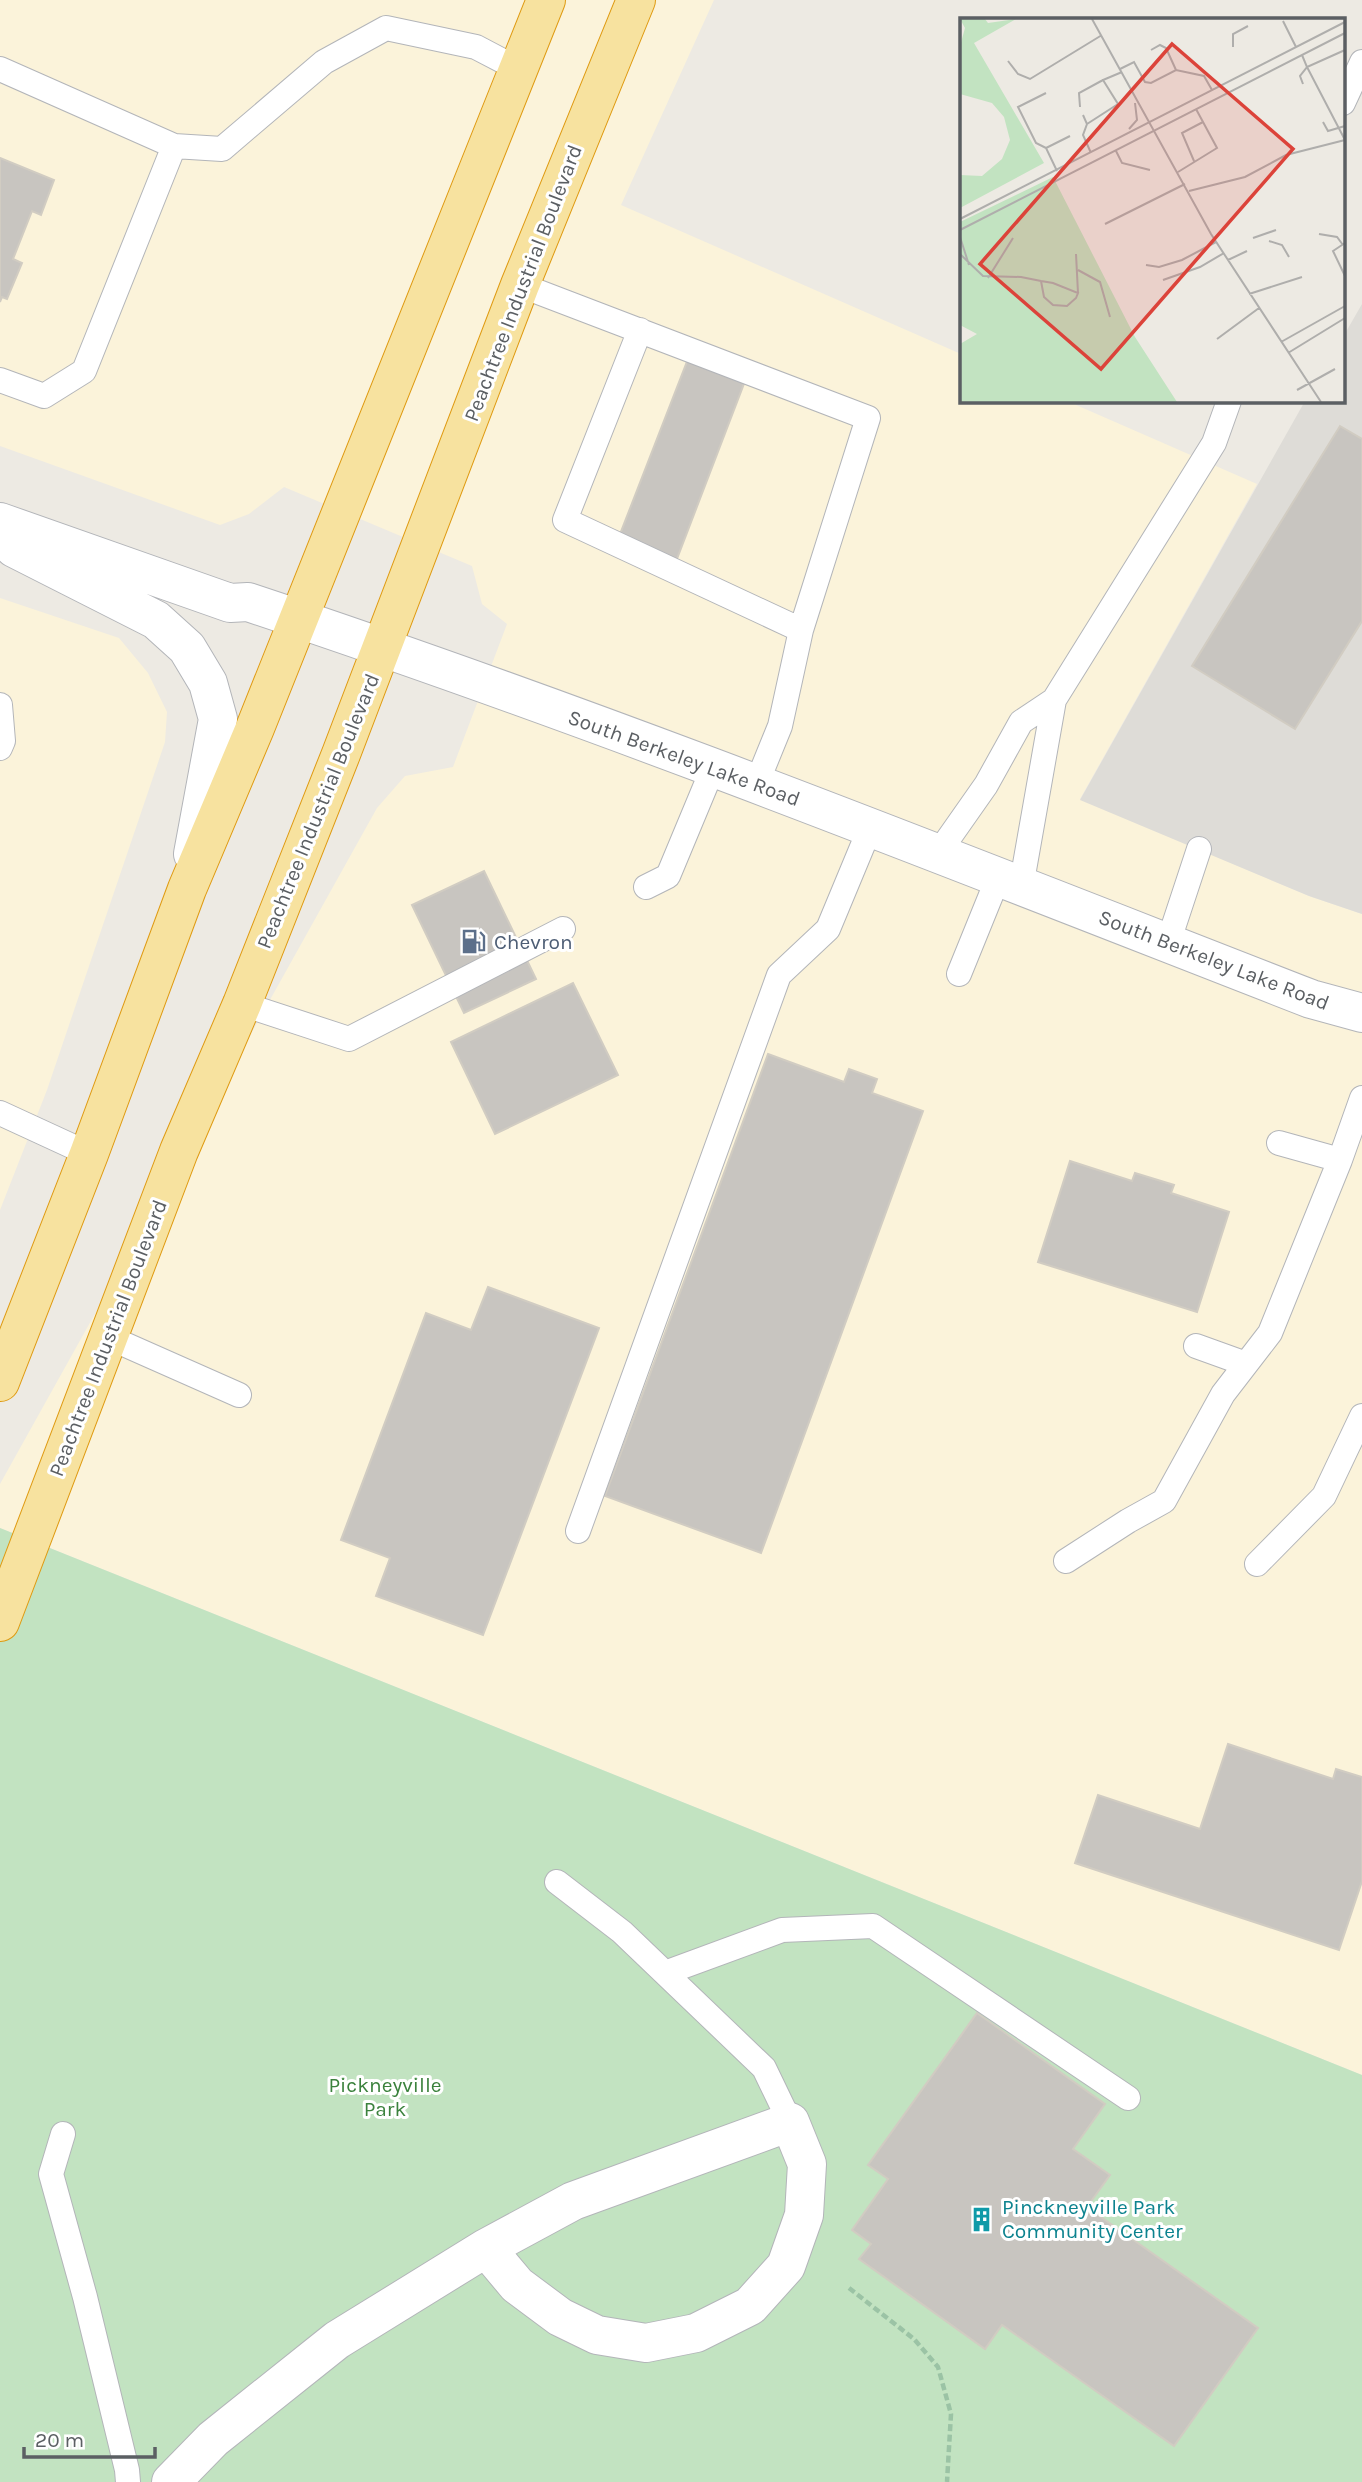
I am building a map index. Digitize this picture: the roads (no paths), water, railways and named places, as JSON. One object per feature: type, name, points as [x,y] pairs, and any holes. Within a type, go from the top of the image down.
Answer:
[{"type":"highway","points":[[0,1382],[89,1154],[187,889],[255,728],[546,0]]},
{"type":"highway","name":"Peachtree Industrial Boulevard","points":[[0,1622],[179,1151],[242,1004],[383,648],[520,285],[636,0]]},
{"type":"street","name":"South Berkeley Lake Road","points":[[0,522],[230,603],[248,602],[383,648],[713,768],[1311,999],[1362,1013]]},
{"type":"street","points":[[0,541],[156,620],[187,648],[208,683],[218,719],[187,889]]},
{"type":"street","points":[[171,2482],[213,2440],[337,2340],[486,2248],[573,2202],[790,2122],[807,2164],[804,2215],[786,2266],[750,2306],[696,2333],[646,2343],[597,2335],[560,2317],[517,2285],[486,2248]]},
{"type":"lane","points":[[0,69],[174,146],[222,149],[324,62],[386,28],[476,47],[518,69]]},
{"type":"lane","points":[[1344,101],[1362,62]]},
{"type":"lane","points":[[0,380],[44,396],[84,371],[174,146]]},
{"type":"lane","points":[[520,285],[868,418],[801,630],[780,726],[756,785]]},
{"type":"lane","points":[[640,330],[565,520],[801,630]]},
{"type":"lane","points":[[959,974],[1009,882],[1054,701],[1214,443],[1229,402]]},
{"type":"lane","points":[[930,851],[946,842],[986,785],[1021,722],[1054,701]]},
{"type":"lane","points":[[0,705],[3,741],[0,748]]},
{"type":"lane","points":[[646,887],[668,876],[713,768]]},
{"type":"lane","points":[[578,1531],[779,975],[828,929],[870,828]]},
{"type":"lane","points":[[1168,943],[1199,849]]},
{"type":"lane","points":[[242,1004],[349,1039],[563,929]]},
{"type":"lane","points":[[1066,1562],[1164,1501],[1223,1394],[1270,1333],[1340,1160],[1362,1098]]},
{"type":"lane","points":[[0,1113],[89,1154]]},
{"type":"lane","points":[[1279,1143],[1340,1160]]},
{"type":"lane","points":[[108,1337],[239,1395]]},
{"type":"lane","points":[[1196,1346],[1246,1364]]},
{"type":"lane","points":[[1257,1564],[1324,1496],[1362,1416]]},
{"type":"lane","points":[[557,1882],[622,1932],[764,2068],[790,2122]]},
{"type":"lane","points":[[665,1973],[782,1930],[873,1926],[1128,2098]]},
{"type":"lane","points":[[63,2134],[51,2174],[85,2297],[128,2482]]},
{"type":"place","name":"Chevron","points":[[474,942]]},
{"type":"place","name":"Pinckneyville Park Community Center","points":[[982,2219]]},
{"type":"park label","name":"Pickneyville Park","points":[[385,2097]]}]
